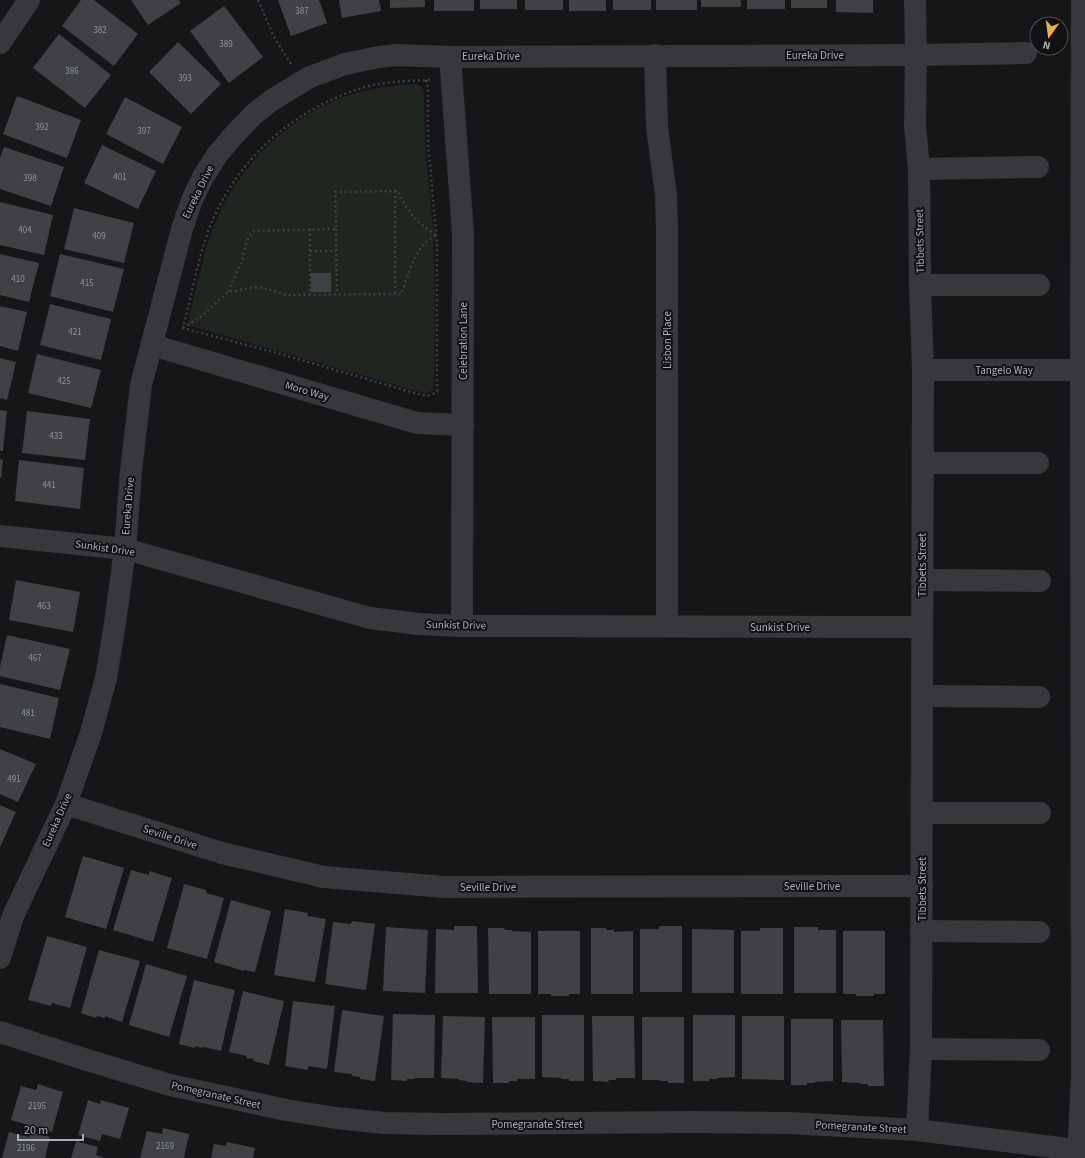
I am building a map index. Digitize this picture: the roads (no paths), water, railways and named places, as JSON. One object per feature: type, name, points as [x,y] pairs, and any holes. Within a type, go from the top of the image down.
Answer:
[{"type":"street","points":[[0,43],[29,0]]},
{"type":"street","name":"Tibbets Street","points":[[915,0],[915,125],[919,169],[920,285],[923,370],[921,1049],[917,1130]]},
{"type":"street","points":[[1081,1153],[1083,916],[1082,0]]},
{"type":"street","name":"Eureka Drive","points":[[0,958],[13,916],[66,804],[91,733],[106,678],[125,549],[131,471],[140,392],[182,229],[189,207],[203,177],[217,155],[242,126],[272,100],[300,83],[328,70],[345,64],[397,55],[450,57],[916,55],[1026,53]]},
{"type":"street","name":"Lisbon Place","points":[[655,55],[657,127],[666,195],[667,231],[667,626]]},
{"type":"street","name":"Celebration Lane","points":[[450,57],[463,233],[462,626]]},
{"type":"street","points":[[919,169],[1038,167]]},
{"type":"street","points":[[920,285],[1039,285]]},
{"type":"street","name":"Moro Way","points":[[152,345],[417,423],[463,425]]},
{"type":"street","name":"Tangelo Way","points":[[923,370],[1083,370]]},
{"type":"street","points":[[923,462],[1038,463]]},
{"type":"street","name":"Sunkist Drive","points":[[0,536],[125,549],[370,618],[418,624],[462,626],[922,627]]},
{"type":"street","points":[[922,580],[1040,581]]},
{"type":"street","points":[[923,696],[1039,697]]},
{"type":"street","name":"Seville Drive","points":[[66,804],[222,853],[324,877],[384,883],[445,887],[922,886]]},
{"type":"street","points":[[922,813],[1040,813]]},
{"type":"street","points":[[921,931],[1039,932]]},
{"type":"street","name":"Pomegranate Street","points":[[0,1032],[170,1085],[286,1110],[336,1118],[384,1123],[444,1124],[692,1122],[789,1123],[917,1130],[1081,1153]]},
{"type":"street","points":[[921,1049],[1039,1050]]}]
